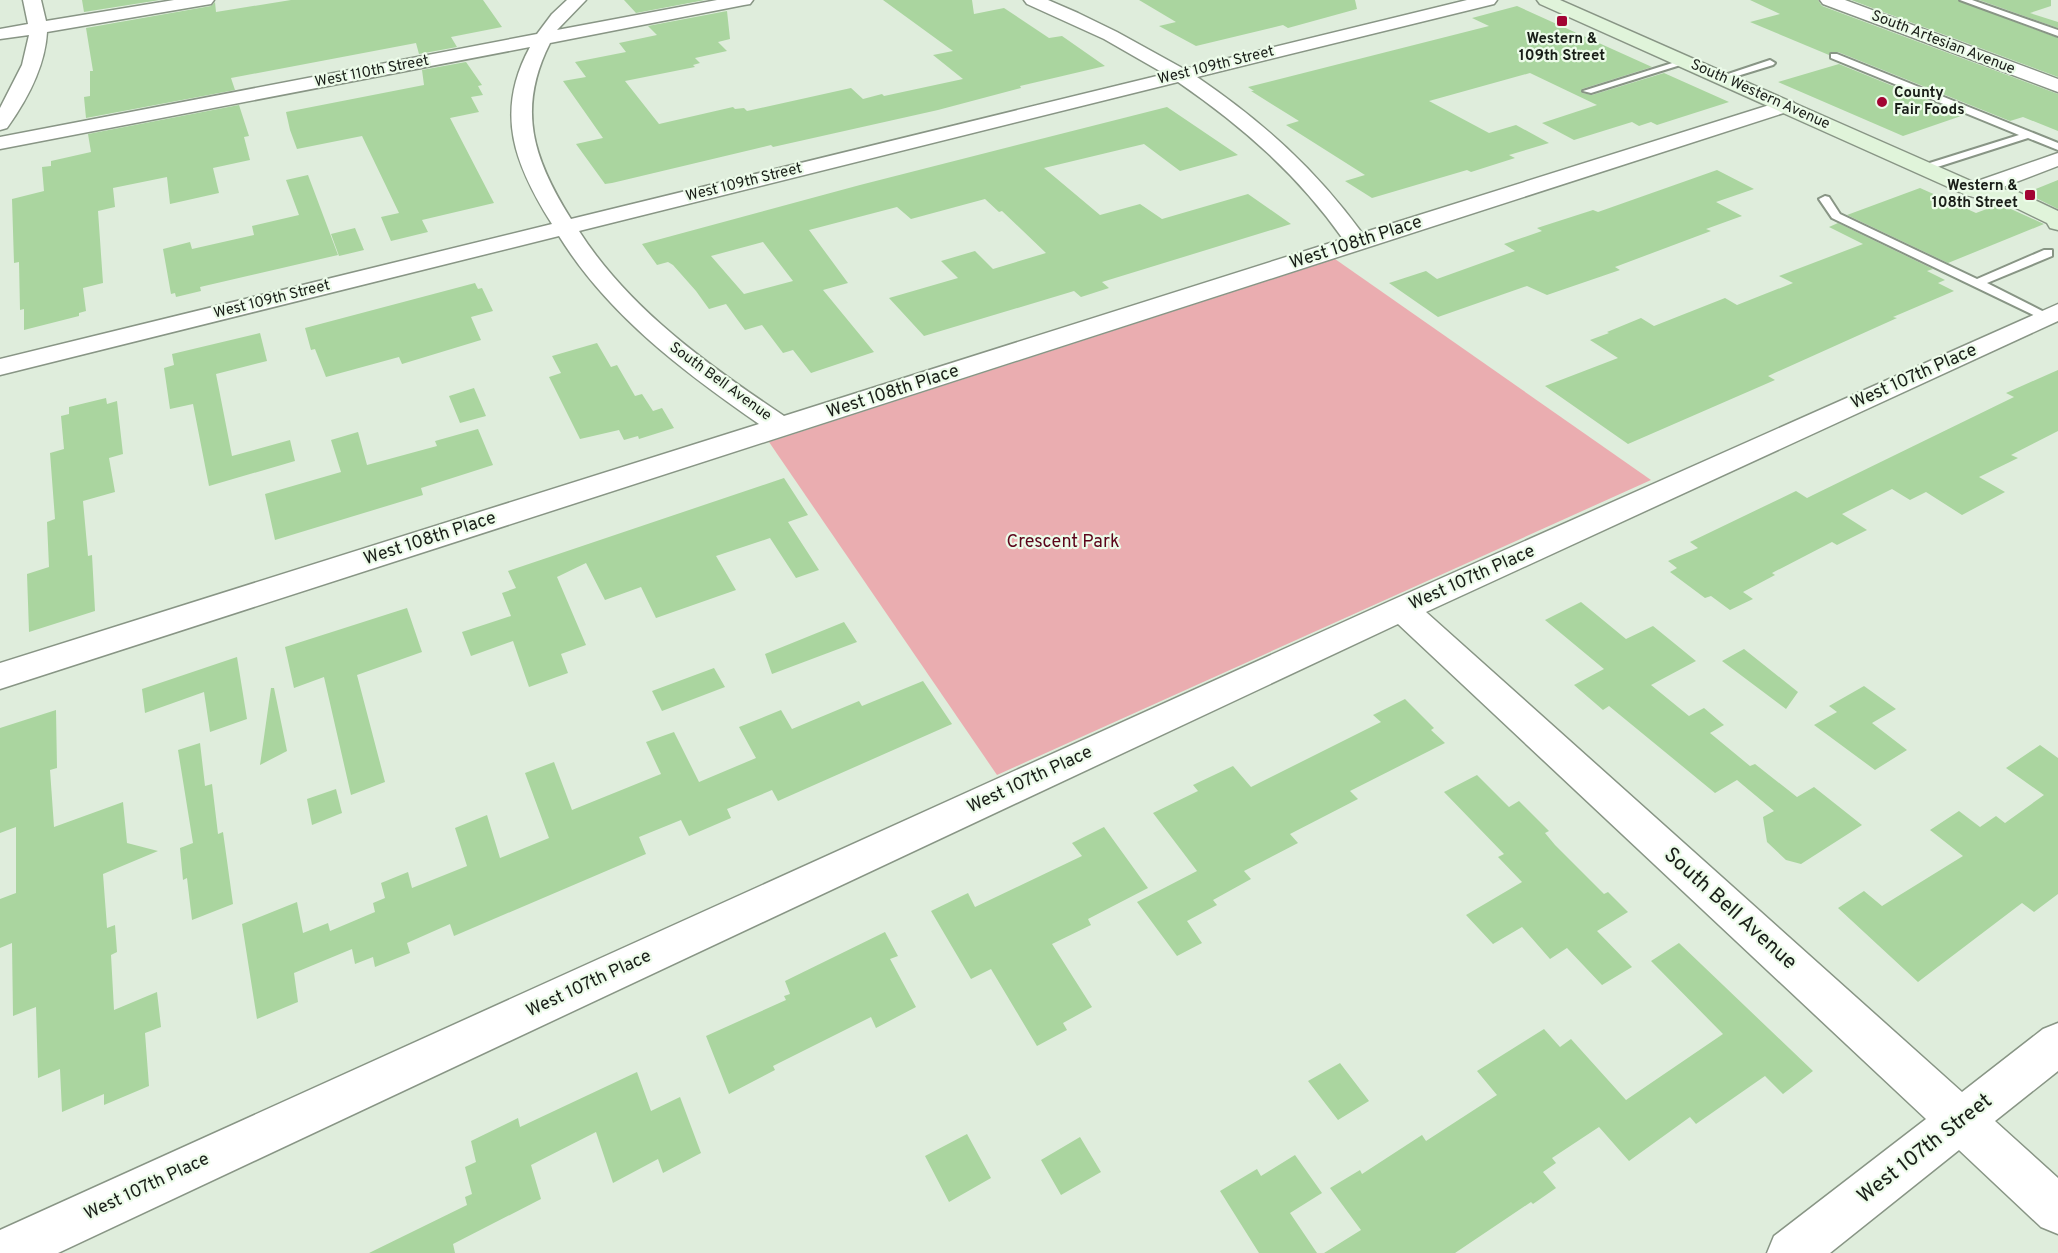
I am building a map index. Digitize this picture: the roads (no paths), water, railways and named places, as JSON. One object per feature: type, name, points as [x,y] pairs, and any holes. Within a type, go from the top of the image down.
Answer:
[{"type":"main road","name":"South Western Avenue","points":[[1546,0],[1974,190],[2010,197],[2056,219],[2058,223]]},
{"type":"main road","name":"South Western Avenue","points":[[1974,190],[1991,204],[2043,226],[2058,228]]},
{"type":"street","points":[[3,115],[32,68],[40,28],[32,0]]},
{"type":"street","points":[[0,34],[205,0]]},
{"type":"street","name":"South Bell Avenue","points":[[577,0],[541,39],[527,78],[522,134],[534,175],[564,228],[602,279],[634,314],[677,354],[784,428]]},
{"type":"street","name":"West 110th Street","points":[[0,143],[744,0]]},
{"type":"street","points":[[1033,0],[1076,17],[1122,40],[1180,75],[1243,119],[1284,155],[1317,190],[1357,243]]},
{"type":"street","name":"West 109th Street","points":[[0,367],[1488,0]]},
{"type":"street","name":"South Artesian Avenue","points":[[1829,0],[2058,86]]},
{"type":"street","name":"West 108th Place","points":[[0,676],[784,428],[1786,106]]},
{"type":"street","points":[[1974,190],[2058,159]]},
{"type":"street","name":"West 107th Place","points":[[4,1253],[1402,609],[2053,314]]},
{"type":"street","name":"South Bell Avenue","points":[[1402,609],[2058,1210]]},
{"type":"street","name":"West 107th Street","points":[[1791,1253],[2058,1044]]},
{"type":"lane","points":[[1964,0],[2058,33]]},
{"type":"lane","points":[[1834,56],[2058,147]]},
{"type":"lane","points":[[1588,91],[1685,62]]},
{"type":"lane","points":[[1721,78],[1770,63]]},
{"type":"lane","points":[[1924,168],[2028,135]]},
{"type":"lane","points":[[1825,200],[1836,216],[1977,283],[2053,314]]},
{"type":"lane","points":[[1977,283],[2048,253]]},
{"type":"place","name":"Western & 109th Street","points":[[1562,21]]},
{"type":"place","name":"County Fair Foods","points":[[1882,102]]},
{"type":"place","name":"Western & 108th Street","points":[[2030,195]]},
{"type":"park label","name":"Crescent Park","points":[[1063,542]]}]
